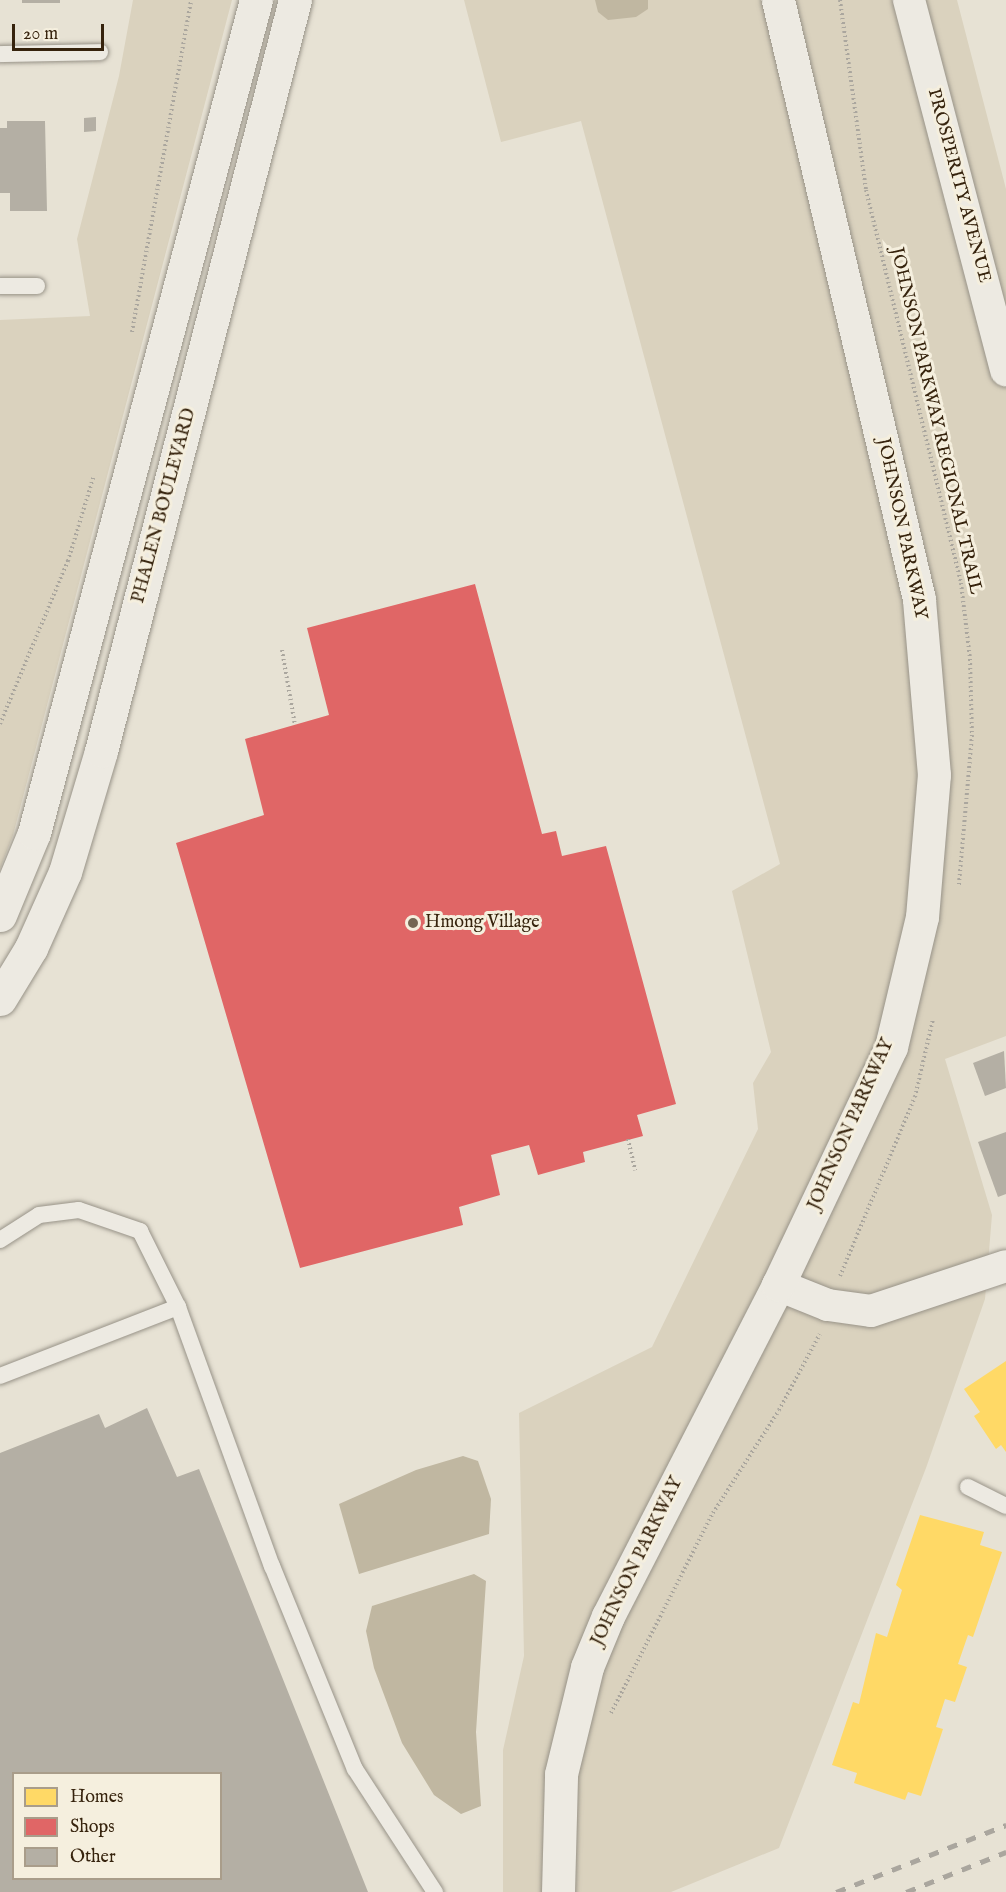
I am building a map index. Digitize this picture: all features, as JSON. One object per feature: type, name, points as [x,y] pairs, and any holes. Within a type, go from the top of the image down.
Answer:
[{"type":"main road","points":[[0,915],[34,832],[256,0]]},
{"type":"main road","name":"PHALEN BOULEVARD","points":[[0,999],[31,948],[66,872],[101,751],[295,0]]},
{"type":"main road","name":"JOHNSON PARKWAY","points":[[558,1892],[561,1774],[587,1667],[608,1616],[778,1285],[891,1047],[922,916],[934,775],[919,599],[778,0]]},
{"type":"street","name":"PROSPERITY AVENUE","points":[[909,0],[1006,371]]},
{"type":"street","points":[[778,1285],[828,1305],[871,1311],[1006,1266]]},
{"type":"lane","points":[[0,54],[100,52]]},
{"type":"lane","points":[[0,286],[37,285]]},
{"type":"lane","points":[[0,1240],[39,1215],[79,1210],[140,1231],[178,1307],[272,1566],[355,1769],[435,1892]]},
{"type":"lane","points":[[0,1376],[178,1307]]},
{"type":"lane","points":[[968,1487],[1006,1506]]},
{"type":"path","points":[[131,340],[191,0]]},
{"type":"path","name":"JOHNSON PARKWAY REGIONAL TRAIL","points":[[840,0],[866,190],[961,583],[970,659],[972,735],[959,887]]},
{"type":"path","points":[[0,724],[68,561],[94,476]]},
{"type":"path","points":[[282,650],[295,725]]},
{"type":"path","points":[[628,1139],[635,1170]]},
{"type":"path","points":[[608,1719],[713,1513],[817,1344]]},
{"type":"shaded area","points":[[133,0],[232,0],[13,835],[0,869],[0,320],[90,316],[77,239],[119,76]]},
{"type":"shaded area","points":[[464,0],[957,0],[1006,189],[1006,1036],[945,1059],[992,1215],[985,1299],[926,1468],[779,1848],[671,1892],[503,1892],[503,1750],[524,1656],[519,1413],[652,1347],[758,1129],[753,1083],[771,1052],[732,891],[780,864],[581,121],[501,142]]},
{"type":"shaded area","points":[[595,0],[648,0],[648,9],[636,17],[608,20],[598,12]]},
{"type":"shaded area","points":[[463,1456],[478,1461],[491,1499],[489,1534],[359,1574],[339,1504],[416,1470]]},
{"type":"shaded area","points":[[474,1574],[486,1581],[476,1732],[481,1806],[461,1814],[434,1795],[402,1743],[374,1668],[366,1631],[372,1606]]},
{"type":"building: Homes","points":[[1006,1361],[1006,1452],[1001,1445],[996,1449],[974,1416],[980,1412],[964,1389]]},
{"type":"building: Homes","points":[[920,1515],[984,1532],[980,1545],[1002,1552],[973,1637],[968,1635],[958,1664],[967,1667],[955,1702],[945,1699],[936,1727],[943,1729],[921,1796],[908,1792],[905,1800],[854,1783],[857,1773],[832,1765],[853,1702],[859,1704],[876,1633],[887,1637],[902,1590],[896,1585]]},
{"type":"building: Shops","name":"Hmong Village","points":[[475,584],[542,834],[556,831],[562,856],[606,846],[676,1104],[637,1115],[643,1136],[583,1152],[585,1162],[538,1175],[529,1145],[491,1155],[500,1195],[459,1207],[463,1225],[300,1268],[176,843],[264,815],[245,739],[329,715],[307,628]]},
{"type":"building: Other","points":[[22,0],[60,0],[60,3],[22,3]]},
{"type":"building: Other","points":[[96,117],[96,131],[84,132],[84,118]]},
{"type":"building: Other","points":[[7,121],[45,121],[47,211],[10,211],[10,193],[0,193],[0,128],[7,128]]},
{"type":"building: Other","points":[[1004,1051],[1006,1088],[985,1096],[973,1063]]},
{"type":"building: Other","points":[[1006,1132],[1006,1194],[998,1197],[978,1142]]},
{"type":"building: Other","points":[[147,1408],[177,1477],[199,1469],[368,1892],[0,1892],[0,1453],[99,1414],[105,1428]]},
{"type":"railway","points":[[836,1892],[1006,1825]]},
{"type":"railway","points":[[906,1892],[1006,1852]]},
{"type":"place","name":"Hmong Village","points":[[413,923]]}]
